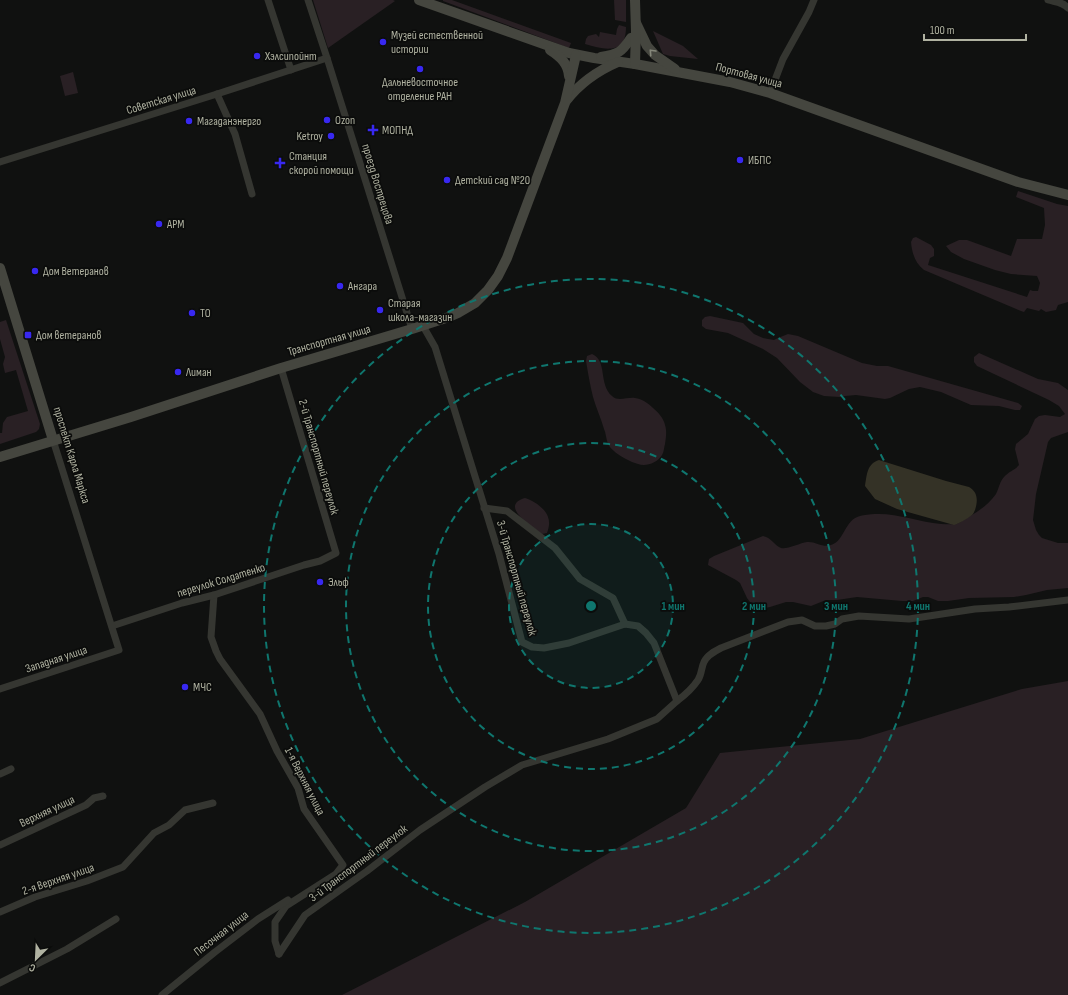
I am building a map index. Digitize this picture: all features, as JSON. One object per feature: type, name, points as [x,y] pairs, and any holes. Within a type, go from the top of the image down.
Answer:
[{"type":"main road","name":"Портовая улица","points":[[419,0],[538,43],[576,55],[635,64],[730,82],[770,93],[1018,182],[1068,195]]},
{"type":"main road","points":[[635,0],[635,64]]},
{"type":"main road","points":[[618,62],[627,49],[636,23]]},
{"type":"main road","points":[[636,23],[647,46],[655,55],[678,72]]},
{"type":"main road","points":[[594,58],[618,52],[623,49],[631,38]]},
{"type":"main road","points":[[538,43],[554,52],[564,62],[568,71],[569,84]]},
{"type":"main road","name":"Транспортная улица","points":[[0,457],[131,417],[281,368],[423,326],[449,317],[475,303],[488,290],[498,276],[507,258],[565,103],[576,55]]},
{"type":"main road","name":"Транспортная улица","points":[[565,103],[574,91],[589,78],[618,62]]},
{"type":"main road","name":"проспект Карла Маркса","points":[[0,268],[53,440]]},
{"type":"street","points":[[268,0],[291,70]]},
{"type":"street","name":"проезд Вострецова","points":[[308,0],[412,329]]},
{"type":"street","points":[[770,93],[783,60],[814,0]]},
{"type":"street","points":[[1048,0],[1061,3],[1068,8]]},
{"type":"street","name":"Советская улица","points":[[0,162],[327,58]]},
{"type":"street","points":[[217,94],[235,134],[252,194]]},
{"type":"street","name":"3-й Транспортный переулок","points":[[423,326],[435,347],[499,554],[522,642],[532,647],[544,648],[569,643],[626,624]]},
{"type":"street","name":"2-й Транспортный переулок","points":[[281,368],[336,553]]},
{"type":"street","name":"проспект Карла Маркса","points":[[53,440],[119,650]]},
{"type":"street","points":[[484,508],[506,511],[555,548],[580,579],[613,598],[626,624],[638,626],[654,643],[677,701]]},
{"type":"street","name":"переулок Солдатенко","points":[[112,626],[320,561],[336,553]]},
{"type":"street","name":"1-я Верхняя улица","points":[[214,595],[211,637],[216,651],[220,659],[260,714],[277,751],[298,788],[304,809],[343,865],[336,874],[286,906],[275,922],[275,941],[279,954]]},
{"type":"street","name":"3-й Транспортный переулок","points":[[279,954],[305,916],[424,827],[485,787],[522,765],[608,739],[657,719],[688,693],[699,679],[704,662],[711,653],[721,648],[788,622],[802,620],[815,626],[826,626],[859,616],[909,619],[975,609],[1009,607],[1068,600]]},
{"type":"street","name":"Западная улица","points":[[0,689],[119,650]]},
{"type":"street","points":[[0,774],[11,769]]},
{"type":"street","name":"Верхняя улица","points":[[0,845],[86,805],[94,798],[104,796]]},
{"type":"street","name":"2-я Верхняя улица","points":[[0,912],[34,897],[88,881],[123,867],[154,833],[169,825],[185,810],[213,803]]},
{"type":"street","name":"Песочная улица","points":[[162,995],[258,919],[288,900],[299,898]]},
{"type":"street","points":[[0,983],[67,949],[116,920]]},
{"type":"shaded area","points":[[313,0],[393,0],[395,1],[328,48]]},
{"type":"shaded area","points":[[443,0],[452,0],[571,43],[569,48]]},
{"type":"shaded area","points":[[614,0],[626,0],[626,22],[615,20]]},
{"type":"shaded area","points":[[619,25],[626,27],[625,36],[618,46],[607,49],[585,44],[588,36],[596,34],[599,37],[600,32],[616,35]]},
{"type":"shaded area","points":[[653,31],[683,46],[698,59],[663,54]]},
{"type":"shaded area","points":[[73,72],[78,93],[65,96],[60,76]]},
{"type":"shaded area","points":[[1018,191],[1057,204],[1068,206],[1068,302],[1058,305],[1056,310],[1046,312],[1041,309],[1039,311],[1027,308],[1024,312],[1021,311],[924,270],[918,264],[913,254],[911,242],[913,238],[916,237],[931,245],[934,249],[934,256],[930,258],[928,265],[1027,297],[1030,290],[1038,291],[1040,283],[1037,276],[1011,274],[995,270],[964,259],[951,252],[946,246],[959,240],[967,240],[1011,256],[1017,239],[1042,239],[1045,225],[1044,208],[1016,197]]},
{"type":"shaded area","points":[[710,316],[743,323],[754,334],[763,338],[774,340],[788,334],[798,336],[862,363],[877,366],[888,366],[1018,403],[1022,406],[1020,410],[1015,410],[999,406],[971,405],[941,392],[920,387],[909,389],[885,399],[856,395],[840,397],[824,396],[813,392],[800,382],[777,358],[763,349],[728,333],[706,329],[702,326],[702,320],[705,317]]},
{"type":"shaded area","points":[[6,320],[40,424],[39,429],[36,432],[0,444],[0,433],[2,433],[3,423],[7,417],[28,411],[16,370],[5,373],[3,364],[5,357],[0,339],[0,322]]},
{"type":"shaded area","points":[[979,353],[1038,379],[1058,383],[1068,390],[1068,432],[1051,438],[1048,442],[1036,494],[1033,520],[1036,530],[1042,538],[1058,543],[1068,543],[1068,588],[1047,590],[1014,597],[969,598],[938,601],[928,597],[923,597],[913,601],[902,601],[857,597],[826,600],[811,606],[786,602],[765,608],[759,607],[750,602],[740,583],[708,565],[709,559],[714,556],[763,536],[769,538],[781,548],[807,542],[828,546],[836,543],[847,526],[855,518],[860,516],[883,514],[933,523],[952,524],[959,523],[984,507],[996,494],[1004,477],[1019,465],[1015,449],[1016,444],[1028,434],[1035,419],[1039,416],[1045,415],[1060,417],[1065,414],[1059,406],[1049,400],[977,366],[974,362],[974,357]]},
{"type":"shaded area","points":[[592,354],[597,357],[600,362],[605,385],[614,398],[635,398],[642,400],[649,404],[662,418],[666,430],[665,444],[662,455],[654,462],[648,465],[634,463],[618,455],[608,444],[593,397],[588,374],[586,361],[587,356]]},
{"type":"shaded area","points":[[879,460],[969,487],[976,494],[977,503],[974,513],[954,525],[897,509],[875,499],[865,486],[870,467]]},
{"type":"shaded area","points":[[525,498],[539,505],[547,514],[549,519],[549,527],[547,533],[542,534],[526,522],[516,511],[515,506],[518,502]]},
{"type":"shaded area","points":[[1068,681],[1068,995],[342,995],[525,902],[686,808],[720,753],[860,739],[1022,689]]},
{"type":"place","name":"Музей естественной истории","points":[[383,42]]},
{"type":"place","name":"Хэлсипойнт","points":[[257,56]]},
{"type":"place","name":"Дальневосточное отделение РАН","points":[[420,69]]},
{"type":"place","name":"Ozon","points":[[327,120]]},
{"type":"place","name":"Магаданэнерго","points":[[189,121]]},
{"type":"place","name":"МОПНД","points":[[373,130]]},
{"type":"place","name":"Ketroy","points":[[331,136]]},
{"type":"place","name":"ИБПС","points":[[740,160]]},
{"type":"place","name":"Станция скорой помощи","points":[[280,163]]},
{"type":"place","name":"Детский сад №20","points":[[447,180]]},
{"type":"place","name":"АРМ","points":[[159,224]]},
{"type":"place","name":"Дом Ветеранов","points":[[35,271]]},
{"type":"place","name":"Ангара","points":[[340,286]]},
{"type":"place","name":"Старая школа-магазин","points":[[380,310]]},
{"type":"place","name":"ТО","points":[[192,313]]},
{"type":"place","name":"Дом ветеранов","points":[[28,335]]},
{"type":"place","name":"Лиман","points":[[178,372]]},
{"type":"place","name":"Эльф","points":[[320,582]]},
{"type":"place","name":"МЧС","points":[[185,687]]}]
